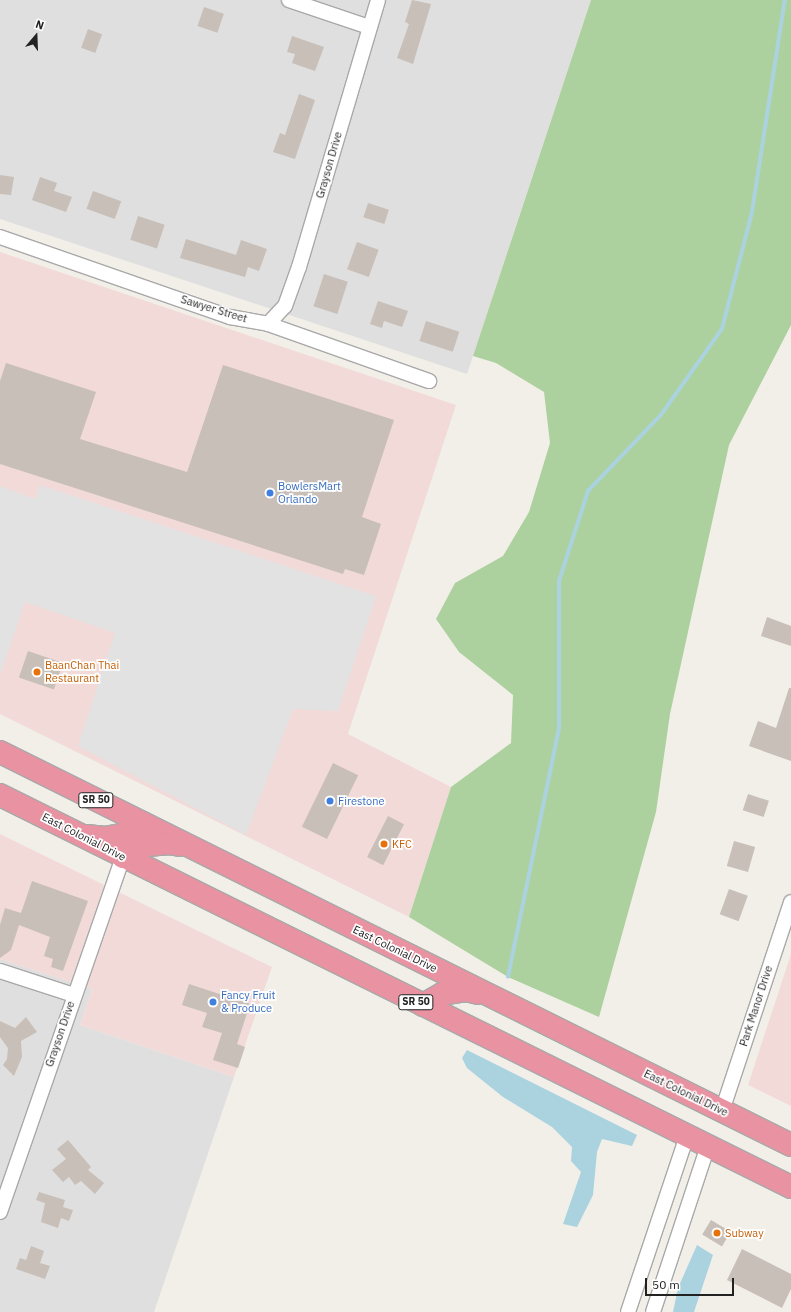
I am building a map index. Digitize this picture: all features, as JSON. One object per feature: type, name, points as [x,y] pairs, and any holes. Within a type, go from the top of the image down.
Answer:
[{"type":"highway","name":"East Colonial Drive","points":[[0,752],[791,1145]]},
{"type":"highway","name":"East Colonial Drive","points":[[0,795],[791,1188]]},
{"type":"highway","points":[[80,835],[105,838],[126,834],[143,823]]},
{"type":"highway","points":[[123,857],[146,845],[168,843],[193,848]]},
{"type":"highway","points":[[423,1005],[442,994],[466,990],[491,996]]},
{"type":"street","points":[[289,0],[369,27]]},
{"type":"street","name":"Grayson Drive","points":[[268,324],[285,306],[299,267],[378,0]]},
{"type":"street","name":"Sawyer Street","points":[[0,237],[230,317],[268,324],[429,381]]},
{"type":"street","name":"Grayson Drive","points":[[0,1212],[123,857]]},
{"type":"street","name":"Park Manor Drive","points":[[722,1111],[791,902]]},
{"type":"street","points":[[0,971],[74,995]]},
{"type":"street","points":[[628,1312],[687,1136]]},
{"type":"street","points":[[653,1312],[708,1146]]},
{"type":"shaded area","points":[[0,0],[591,0],[467,374],[0,219]]},
{"type":"shaded area","points":[[0,252],[456,405],[348,734],[451,787],[409,917],[0,714]]},
{"type":"shaded area","points":[[40,485],[376,596],[338,711],[293,709],[246,835],[78,746],[115,633],[25,602],[0,675],[0,486],[35,499]]},
{"type":"shaded area","points":[[0,834],[272,967],[234,1077],[80,1025],[92,989],[0,959]]},
{"type":"shaded area","points":[[791,954],[791,1106],[748,1085]]},
{"type":"shaded area","points":[[0,959],[92,989],[80,1025],[234,1077],[154,1312],[0,1312]]},
{"type":"green space","points":[[591,0],[791,0],[791,325],[729,445],[670,714],[656,812],[599,1017],[508,977],[409,917],[451,787],[511,743],[513,695],[459,652],[436,619],[455,583],[503,556],[529,512],[550,443],[544,392],[496,363],[473,356]]},
{"type":"water","points":[[467,1050],[637,1135],[632,1146],[602,1139],[597,1152],[593,1195],[577,1227],[563,1224],[581,1172],[571,1161],[572,1147],[552,1127],[503,1097],[467,1068],[462,1058]]},
{"type":"water","points":[[697,1245],[713,1255],[694,1312],[673,1312],[678,1288]]},
{"type":"building","points":[[412,0],[431,4],[413,64],[397,58],[409,24],[405,22]]},
{"type":"building","points":[[204,7],[224,14],[217,33],[197,26]]},
{"type":"building","points":[[88,29],[102,34],[95,53],[81,48]]},
{"type":"building","points":[[292,36],[324,47],[315,71],[292,63],[295,54],[287,52]]},
{"type":"building","points":[[299,94],[315,100],[295,159],[273,152],[280,133],[285,135]]},
{"type":"building","points":[[0,175],[14,177],[11,195],[0,194]]},
{"type":"building","points":[[40,177],[57,183],[54,191],[72,197],[66,212],[32,200]]},
{"type":"building","points":[[93,191],[121,201],[115,219],[87,209]]},
{"type":"building","points":[[368,203],[389,210],[384,224],[363,217]]},
{"type":"building","points":[[138,216],[165,225],[157,248],[130,240]]},
{"type":"building","points":[[186,239],[236,255],[241,240],[267,249],[259,271],[248,267],[245,277],[180,258]]},
{"type":"building","points":[[357,242],[379,250],[369,277],[347,269]]},
{"type":"building","points":[[324,274],[348,282],[337,314],[313,306]]},
{"type":"building","points":[[378,301],[408,311],[402,327],[384,321],[382,328],[370,324]]},
{"type":"building","points":[[426,321],[459,332],[453,352],[420,341]]},
{"type":"building","points":[[6,363],[96,392],[80,439],[187,472],[223,365],[394,420],[362,517],[381,524],[364,575],[345,569],[343,574],[0,464],[0,381]]},
{"type":"building","points":[[767,617],[791,626],[791,646],[761,636]]},
{"type":"building","points":[[28,651],[63,663],[54,690],[19,677]]},
{"type":"building","points":[[789,688],[791,688],[791,761],[749,746],[758,721],[776,728]]},
{"type":"building","name":"Firestone","points":[[333,763],[358,775],[327,839],[302,827]]},
{"type":"building","points":[[748,794],[769,801],[764,817],[743,810]]},
{"type":"building","points":[[388,816],[404,824],[383,865],[367,857]]},
{"type":"building","points":[[734,841],[755,847],[748,872],[727,866]]},
{"type":"building","points":[[32,881],[88,901],[63,971],[51,967],[53,959],[44,956],[50,937],[19,925],[11,950],[0,958],[0,925],[5,908],[21,913]]},
{"type":"building","points":[[729,889],[748,896],[739,921],[720,914]]},
{"type":"building","points":[[189,984],[250,1004],[237,1044],[245,1047],[238,1068],[213,1060],[222,1033],[202,1027],[207,1013],[182,1005]]},
{"type":"building","points":[[26,1017],[37,1032],[21,1041],[22,1057],[14,1076],[3,1065],[7,1059],[8,1048],[0,1037],[0,1021],[15,1028]]},
{"type":"building","points":[[68,1140],[91,1167],[88,1170],[104,1183],[95,1194],[81,1181],[75,1185],[69,1177],[63,1182],[52,1170],[66,1159],[57,1149]]},
{"type":"building","points":[[39,1192],[65,1200],[63,1207],[73,1210],[69,1221],[61,1218],[58,1228],[41,1222],[45,1203],[36,1200]]},
{"type":"building","name":"Subway","points":[[711,1220],[731,1232],[722,1246],[702,1235]]},
{"type":"building","points":[[31,1246],[44,1251],[40,1263],[50,1266],[45,1279],[16,1269],[20,1258],[26,1260]]},
{"type":"building","points":[[742,1249],[791,1274],[791,1289],[782,1308],[727,1280]]},
{"type":"waterway","points":[[508,977],[559,728],[559,581],[588,491],[661,415],[722,329],[752,212],[785,0]]},
{"type":"place","name":"BowlersMart Orlando","points":[[270,493]]},
{"type":"place","name":"BaanChan Thai Restaurant","points":[[37,672]]},
{"type":"place","name":"Firestone","points":[[330,801]]},
{"type":"place","name":"KFC","points":[[384,844]]},
{"type":"place","name":"Fancy Fruit & Produce","points":[[213,1002]]},
{"type":"place","name":"Subway","points":[[717,1233]]}]
